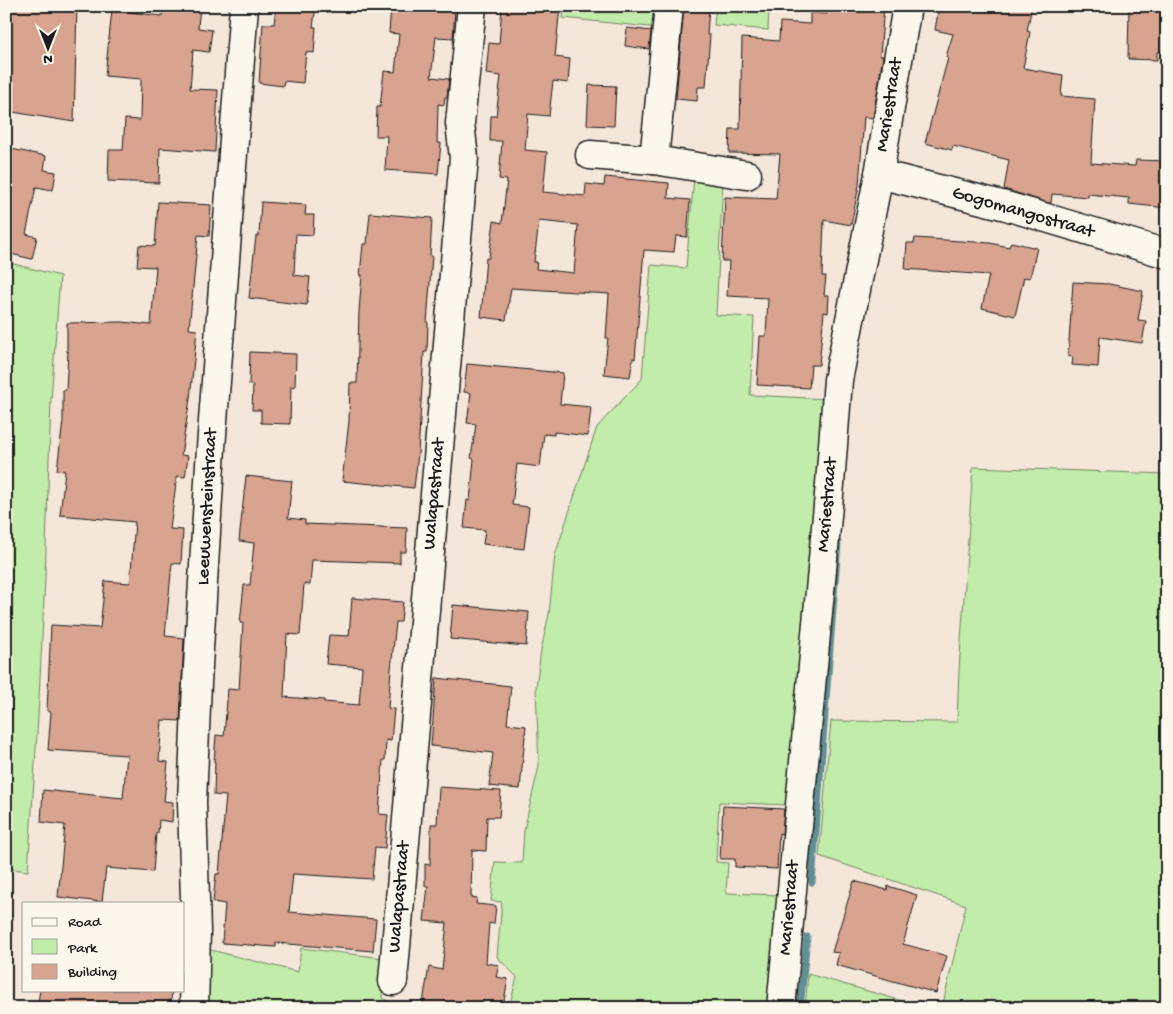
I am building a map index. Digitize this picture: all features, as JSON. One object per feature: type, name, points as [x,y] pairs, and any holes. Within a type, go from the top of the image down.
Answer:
[{"type":"street","name":"Leeuwensteinstraat","points":[[194,1008],[196,931],[192,802],[196,703],[211,448],[244,6]]},
{"type":"street","name":"Walapastraat","points":[[393,981],[464,158],[460,123],[472,6]]},
{"type":"street","points":[[654,160],[669,6]]},
{"type":"street","name":"Mariestraat","points":[[781,1008],[838,380],[879,174],[907,6]]},
{"type":"street","points":[[590,155],[654,160],[747,175]]},
{"type":"street","name":"Gogomangostraat","points":[[879,174],[1006,206],[1167,254]]},
{"type":"green space","points":[[564,6],[661,6],[659,28],[563,18]]},
{"type":"green space","points":[[716,6],[769,6],[768,30],[714,25]]},
{"type":"green space","points":[[694,176],[723,180],[716,315],[754,317],[750,395],[826,399],[786,805],[719,802],[716,862],[728,863],[726,893],[779,895],[768,1008],[579,1008],[552,1004],[549,1008],[509,1008],[517,977],[497,957],[502,902],[491,901],[495,862],[522,863],[524,830],[539,766],[536,687],[541,650],[549,614],[555,555],[597,427],[642,379],[651,265],[686,268]]},
{"type":"green space","points":[[6,262],[60,276],[51,400],[45,578],[28,871],[6,868]]},
{"type":"green space","points":[[973,467],[1167,474],[1167,1008],[942,1008],[966,905],[819,856],[831,721],[957,722]]},
{"type":"green space","points":[[301,948],[384,958],[382,998],[402,1008],[205,1008],[207,949],[298,972]]},
{"type":"green space","points":[[808,974],[927,1008],[805,1008]]},
{"type":"building","points":[[6,6],[77,6],[74,122],[6,111]]},
{"type":"building","points":[[163,6],[200,6],[198,28],[212,30],[209,52],[193,50],[190,89],[218,90],[215,152],[160,148],[159,183],[108,181],[109,150],[123,150],[125,119],[140,120],[141,79],[105,76],[112,10],[162,16]]},
{"type":"building","points":[[276,6],[316,6],[313,27],[316,27],[314,53],[306,52],[303,83],[284,81],[283,86],[259,83],[263,24],[274,24]]},
{"type":"building","points":[[391,6],[425,6],[424,8],[455,10],[453,38],[436,37],[431,77],[449,79],[444,105],[438,104],[437,143],[441,143],[438,174],[385,170],[387,136],[376,136],[377,107],[380,107],[384,71],[395,72],[399,34],[389,33]]},
{"type":"building","points":[[502,6],[560,6],[555,57],[570,59],[568,83],[553,81],[549,116],[528,114],[525,150],[547,152],[543,192],[585,196],[586,184],[604,186],[605,177],[669,183],[668,198],[690,200],[687,237],[676,236],[674,252],[644,250],[635,359],[633,358],[630,377],[604,374],[608,338],[606,338],[609,294],[511,288],[506,320],[481,317],[486,258],[489,258],[494,221],[502,223],[507,180],[499,179],[502,141],[490,141],[491,116],[496,116],[501,76],[486,74],[489,43],[499,44]],"holes":[[[539,221],[578,225],[574,273],[536,269],[537,262],[534,262]]]},
{"type":"building","points":[[684,6],[709,6],[707,35],[710,35],[706,87],[698,87],[697,101],[676,99]]},
{"type":"building","points":[[828,6],[884,6],[880,56],[883,56],[873,118],[864,117],[859,185],[851,225],[824,220],[822,276],[826,276],[824,295],[829,295],[828,313],[824,312],[819,365],[811,365],[809,388],[757,385],[760,336],[766,336],[768,298],[727,296],[729,261],[722,261],[725,197],[776,199],[780,154],[729,153],[730,129],[740,129],[742,38],[779,41],[780,22],[810,24],[810,13],[827,14]]},
{"type":"building","points":[[939,6],[1032,6],[1027,31],[1030,32],[1023,68],[1063,75],[1061,96],[1095,99],[1091,163],[1135,166],[1136,160],[1167,161],[1167,208],[1129,204],[1129,198],[1088,194],[1088,197],[1052,194],[1051,203],[1049,203],[1004,189],[1009,160],[953,146],[952,150],[925,143],[953,34],[935,30]]},
{"type":"building","points":[[1129,6],[1167,6],[1167,52],[1157,52],[1157,60],[1128,59]]},
{"type":"building","points":[[627,28],[651,31],[649,49],[625,46]]},
{"type":"building","points":[[589,85],[616,86],[614,126],[587,125]]},
{"type":"building","points":[[6,148],[46,156],[44,170],[56,172],[53,190],[36,187],[26,234],[37,237],[32,259],[6,253]]},
{"type":"building","points":[[158,202],[211,205],[209,236],[198,235],[189,329],[197,330],[190,399],[181,455],[188,456],[185,477],[177,476],[170,529],[183,530],[181,564],[172,563],[165,636],[184,638],[180,721],[162,720],[159,761],[168,762],[164,801],[173,802],[172,822],[159,820],[153,872],[106,868],[102,902],[58,897],[65,825],[41,822],[43,790],[123,798],[127,755],[48,750],[51,712],[47,711],[51,625],[100,628],[105,581],[130,583],[135,522],[60,515],[65,471],[57,470],[63,421],[63,390],[66,390],[67,323],[122,322],[151,325],[156,267],[137,266],[139,245],[155,246]]},
{"type":"building","points":[[261,202],[306,205],[305,215],[314,215],[313,235],[296,234],[294,275],[310,277],[307,305],[249,298],[256,236],[259,236]]},
{"type":"building","points":[[370,213],[432,218],[427,352],[424,352],[414,488],[342,481],[349,421],[350,383],[357,383],[362,275],[360,275],[363,244],[367,244]]},
{"type":"building","points":[[915,238],[990,243],[1009,247],[1011,242],[1037,248],[1030,278],[1024,277],[1015,316],[982,308],[989,275],[905,269],[907,243],[914,243]]},
{"type":"building","points":[[1073,282],[1109,284],[1143,291],[1138,320],[1146,321],[1142,343],[1100,337],[1098,367],[1072,365],[1073,357],[1068,356]]},
{"type":"building","points":[[250,352],[296,354],[295,387],[291,386],[290,424],[261,423],[261,410],[252,410],[253,385],[249,385]]},
{"type":"building","points":[[467,364],[563,373],[560,404],[591,407],[588,436],[554,432],[554,435],[544,434],[540,467],[517,464],[512,505],[529,507],[524,549],[483,544],[485,530],[464,528],[467,500],[470,501],[474,459],[471,458],[476,424],[467,423],[471,393],[464,392]]},
{"type":"building","points":[[246,476],[292,481],[288,518],[305,520],[305,524],[407,528],[406,552],[400,552],[400,563],[312,560],[310,585],[304,584],[300,635],[287,634],[284,697],[359,705],[362,667],[326,664],[329,635],[349,636],[352,598],[403,602],[401,622],[396,622],[388,708],[394,709],[391,741],[386,740],[385,760],[383,760],[379,814],[388,815],[385,848],[375,847],[372,879],[293,874],[289,912],[376,919],[373,951],[276,943],[276,947],[222,943],[225,904],[213,902],[216,874],[219,874],[226,796],[214,795],[214,762],[216,735],[224,736],[228,689],[239,690],[243,623],[240,623],[244,585],[250,585],[254,543],[239,541]]},
{"type":"building","points":[[453,605],[529,612],[526,646],[450,639]]},
{"type":"building","points":[[436,678],[511,686],[507,724],[526,726],[520,789],[489,786],[493,753],[431,746]]},
{"type":"building","points":[[439,787],[501,791],[499,817],[487,817],[486,851],[472,850],[471,897],[477,898],[476,904],[496,906],[494,924],[489,923],[486,963],[499,965],[496,977],[508,979],[503,1006],[482,1003],[481,1008],[422,1008],[429,967],[442,970],[447,923],[424,921],[428,886],[425,886],[425,864],[430,865],[431,824],[437,824]]},
{"type":"building","points":[[723,806],[784,809],[782,834],[779,833],[777,869],[735,867],[735,859],[720,859]]},
{"type":"building","points":[[854,881],[887,890],[888,886],[917,895],[903,944],[947,956],[936,993],[836,965],[839,953],[832,952]]},
{"type":"building","points":[[40,992],[172,992],[170,1008],[155,1008],[133,1004],[133,1008],[37,1008]]},
{"type":"waterway","points":[[812,882],[838,543]]},
{"type":"waterway","points":[[800,1008],[807,937]]}]
